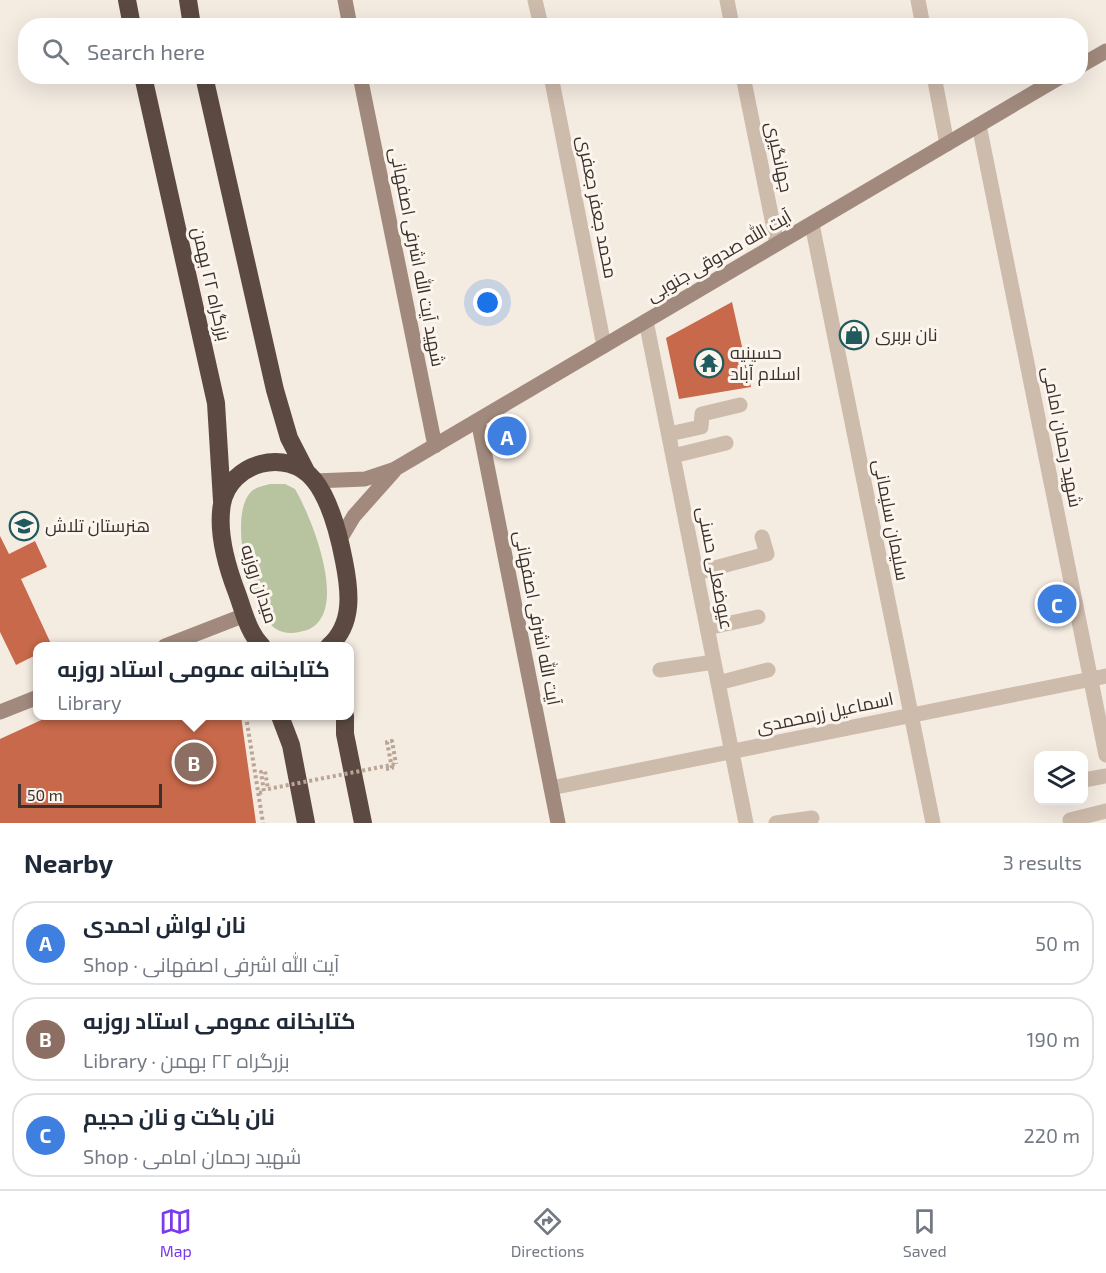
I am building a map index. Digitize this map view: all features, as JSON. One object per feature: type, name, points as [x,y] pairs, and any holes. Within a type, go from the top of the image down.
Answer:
[{"type":"highway","points":[[127,0],[130,18]]},
{"type":"highway","points":[[188,0],[191,18]]},
{"type":"highway","name":"بزرگراه ۲۲ بهمن","points":[[144,84],[216,403],[222,504]]},
{"type":"highway","points":[[206,84],[275,390],[289,438],[336,527],[348,587],[348,616],[343,638]]},
{"type":"highway","name":"میدان روزبه","points":[[257,642],[244,615],[227,563],[222,533],[222,504],[234,480],[256,464],[283,462],[311,477]]},
{"type":"highway","points":[[282,720],[291,745],[306,823]]},
{"type":"highway","points":[[345,720],[345,734],[363,823]]},
{"type":"main road","points":[[345,0],[348,18]]},
{"type":"main road","points":[[1088,61],[1106,51]]},
{"type":"main road","name":"شهید آیت الله اشرفی اصفهانی","points":[[362,84],[435,446]]},
{"type":"main road","name":"آیت الله صدوقی جنوبی","points":[[395,469],[1048,84]]},
{"type":"main road","name":"آیت الله اشرفی اصفهانی","points":[[478,420],[558,823]]},
{"type":"main road","points":[[311,477],[365,480],[395,469]]},
{"type":"main road","points":[[339,541],[354,516],[395,469]]},
{"type":"main road","points":[[175,642],[244,615]]},
{"type":"main road","points":[[0,712],[33,699]]},
{"type":"street","points":[[536,0],[539,18]]},
{"type":"street","points":[[727,0],[730,18]]},
{"type":"street","points":[[918,0],[921,18]]},
{"type":"street","name":"محمد جعفر جعفری","points":[[553,84],[604,346]]},
{"type":"street","name":"جهانگیری","points":[[745,84],[777,244]]},
{"type":"street","points":[[936,84],[947,144]]},
{"type":"street","name":"شهید رحمان امامی","points":[[979,125],[1106,755]]},
{"type":"street","name":"سلیمان سلیمانی","points":[[812,224],[933,823]]},
{"type":"street","name":"عیوضعلی حسنی","points":[[646,321],[746,823]]},
{"type":"street","points":[[669,434],[701,427],[702,414],[740,405]]},
{"type":"street","points":[[673,456],[726,442]]},
{"type":"street","points":[[696,573],[766,554],[762,537]]},
{"type":"street","points":[[707,628],[758,617]]},
{"type":"street","points":[[660,670],[714,662]]},
{"type":"street","points":[[718,683],[768,670]]},
{"type":"street","name":"اسماعیل زرمحمدی","points":[[551,788],[1106,676]]},
{"type":"street","points":[[1088,779],[1106,776]]},
{"type":"street","points":[[1070,820],[1106,811]]},
{"type":"street","points":[[776,823],[812,818]]},
{"type":"path","points":[[247,720],[263,823]]},
{"type":"path","points":[[259,793],[264,792],[261,772],[265,771],[268,789],[396,764],[392,741],[387,742],[392,768],[386,769]]},
{"type":"green space","points":[[270,484],[285,484],[295,489],[310,520],[324,563],[327,585],[326,605],[320,620],[307,630],[300,632],[280,631],[267,619],[258,604],[245,564],[241,522],[244,505],[252,491]]},
{"type":"building","name":"حسینیه اسلام آباد","points":[[732,302],[751,387],[679,399],[666,338]]},
{"type":"building","points":[[0,536],[9,554],[35,541],[47,567],[21,579],[50,642],[33,642],[33,656],[16,665],[0,632]]},
{"type":"building","points":[[41,720],[242,720],[256,823],[0,823],[0,739]]},
{"type":"place","name":"نان بربری","points":[[854,335]]},
{"type":"place","name":"حسینیه اسلام آباد","points":[[709,363]]},
{"type":"place","name":"نان لواش احمدی","points":[[507,436]]},
{"type":"place","name":"هنرستان تلاش","points":[[24,526]]},
{"type":"place","name":"نان باگت و نان حجیم","points":[[1057,604]]},
{"type":"place","name":"کتابخانه عمومی استاد روزبه","points":[[194,762]]}]
